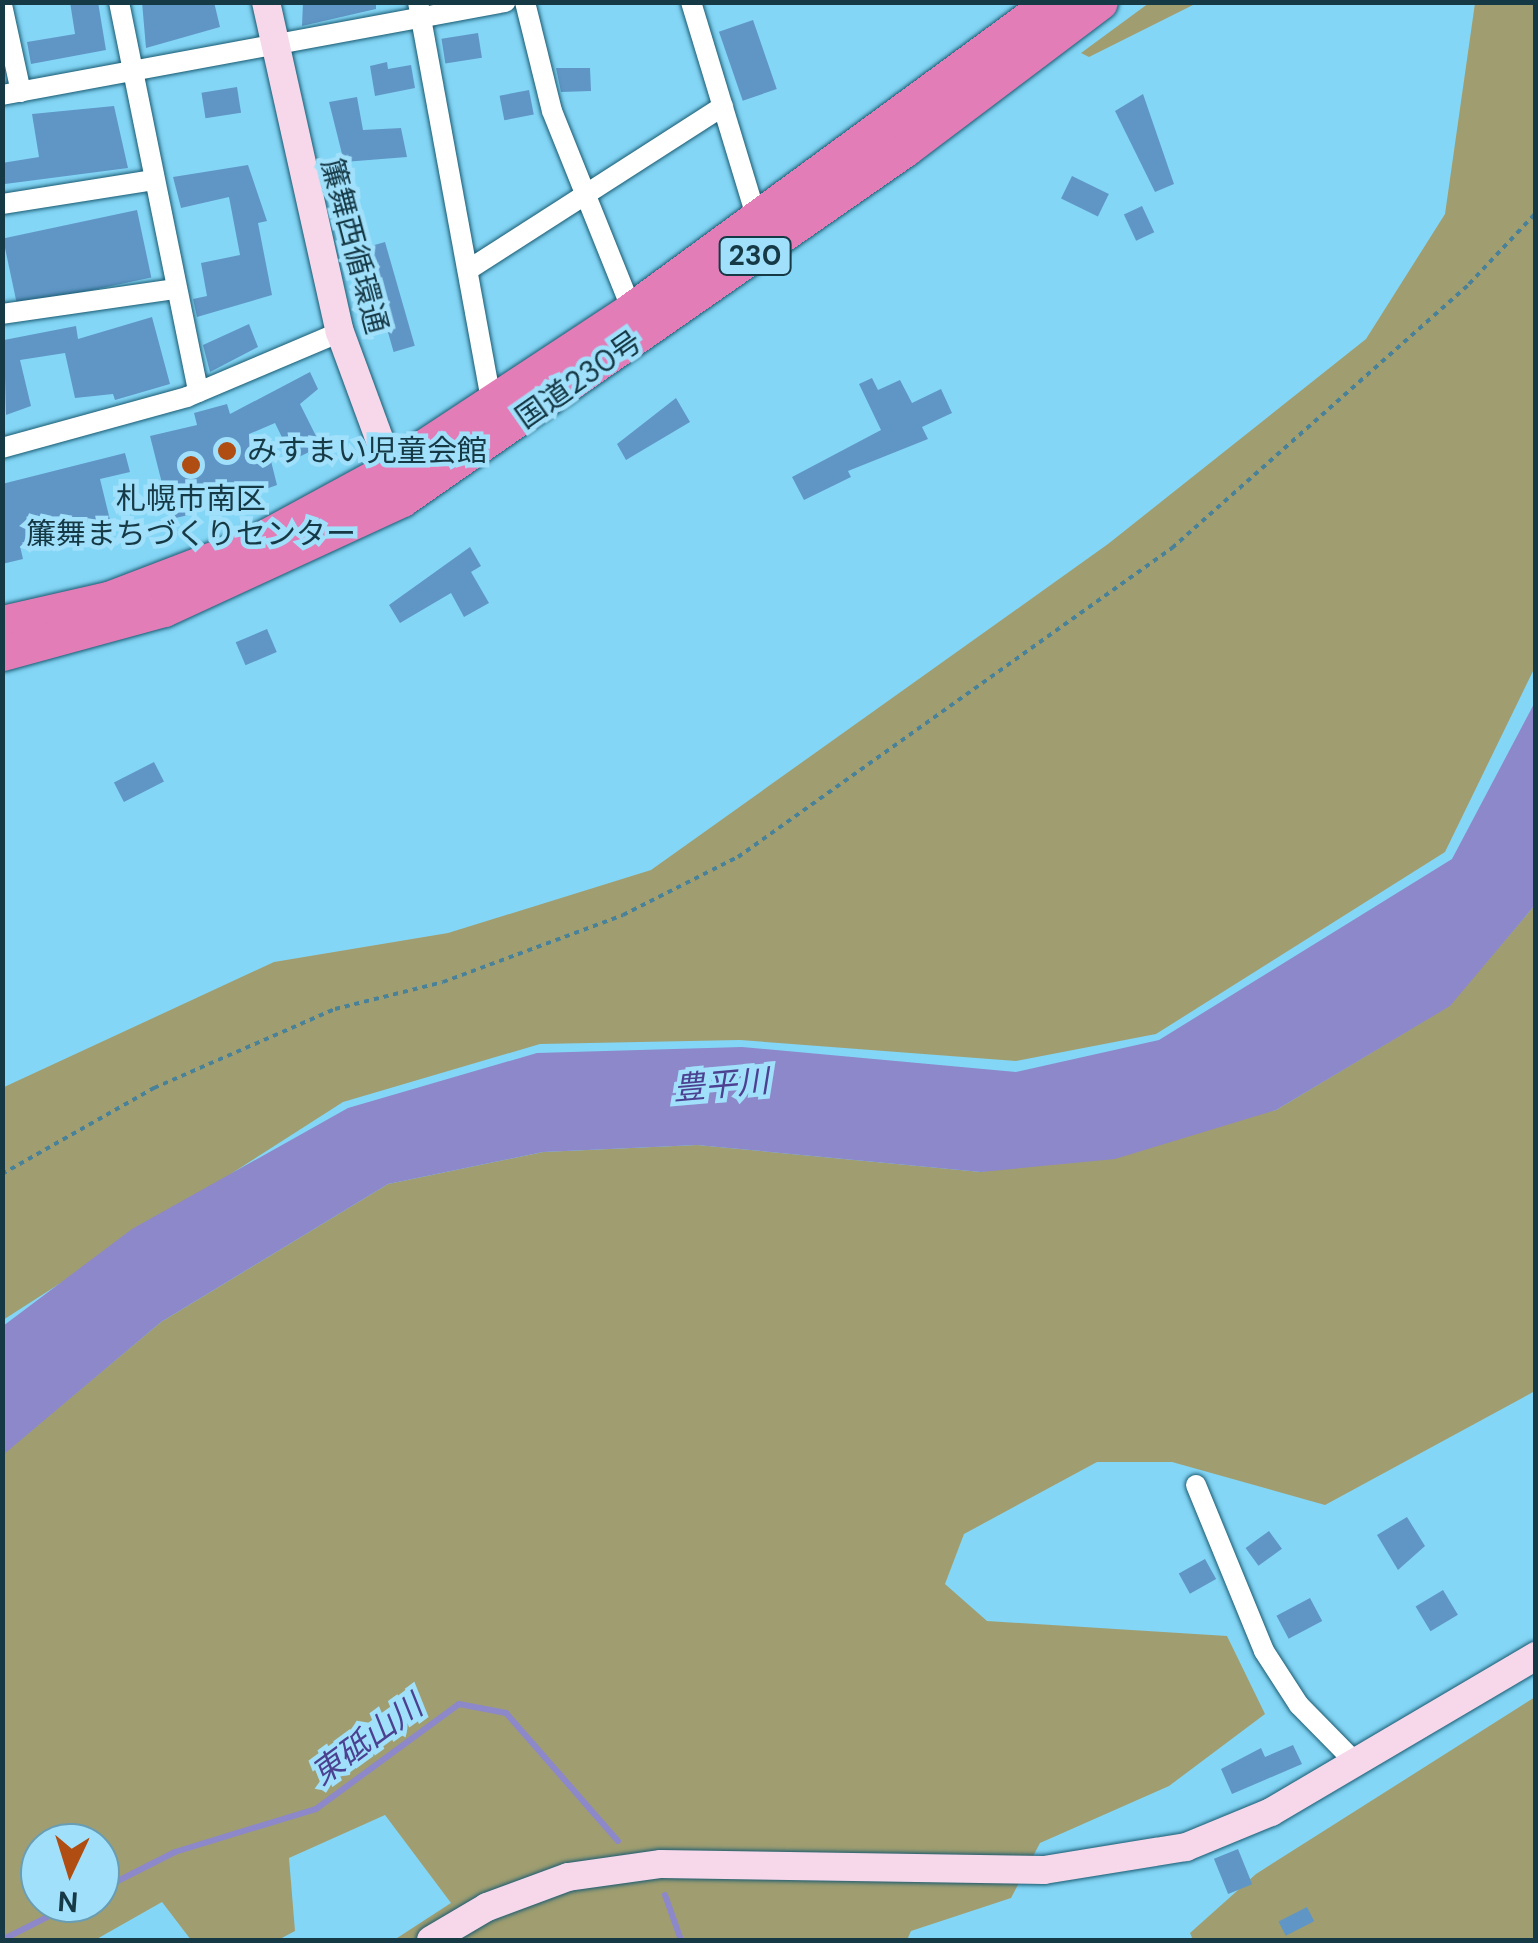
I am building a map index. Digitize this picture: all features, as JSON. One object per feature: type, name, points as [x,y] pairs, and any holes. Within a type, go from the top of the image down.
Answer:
[{"type":"highway","name":"国道230号","points":[[761,234],[1051,2]]},
{"type":"highway","name":"国道230号","points":[[2,653],[164,609],[396,484],[496,421],[1100,2]]},
{"type":"highway","name":"国道230号","points":[[2,623],[108,599],[396,484]]},
{"type":"street","points":[[119,2],[198,392]]},
{"type":"street","name":"簾舞西循環通","points":[[266,2],[340,332],[396,484]]},
{"type":"street","points":[[2,5],[12,94],[274,47],[420,10],[506,2]]},
{"type":"street","points":[[525,2],[582,196],[637,323]]},
{"type":"street","points":[[691,2],[761,234]]},
{"type":"street","points":[[420,10],[496,421]]},
{"type":"street","points":[[468,270],[724,106]]},
{"type":"street","points":[[2,204],[153,180]]},
{"type":"street","points":[[2,314],[176,290]]},
{"type":"street","points":[[2,448],[198,392],[340,332]]},
{"type":"street","points":[[1196,1485],[1264,1651],[1299,1705],[1355,1762]]},
{"type":"street","points":[[430,1940],[488,1907],[568,1877],[662,1864],[1044,1870],[1128,1860],[1186,1847],[1271,1812],[1536,1656]]},
{"type":"path","points":[[2,1174],[154,1088],[335,1009],[443,982],[623,915],[738,857],[1172,548],[1440,311],[1536,213]]},
{"type":"shaded area","points":[[1149,3],[1197,3],[1089,57],[1081,53]]},
{"type":"shaded area","points":[[1475,3],[1535,3],[1535,667],[1445,852],[1156,1034],[1016,1061],[740,1040],[540,1044],[343,1102],[3,1320],[2,1088],[274,962],[448,933],[651,870],[1108,544],[1366,339],[1445,214]]},
{"type":"shaded area","points":[[1535,905],[1535,1391],[1325,1505],[1172,1462],[1097,1462],[964,1534],[945,1584],[987,1621],[1227,1636],[1265,1714],[1169,1786],[1040,1843],[1011,1898],[911,1931],[907,1940],[394,1940],[451,1903],[385,1815],[289,1858],[295,1931],[278,1940],[191,1940],[162,1902],[95,1940],[3,1940],[2,1455],[161,1322],[388,1184],[543,1152],[697,1145],[981,1172],[1276,1110],[1449,1006]]},
{"type":"shaded area","points":[[1535,1697],[1535,1940],[1193,1940],[1190,1933],[1256,1874]]},
{"type":"water","name":"豊平川","points":[[1535,702],[1535,905],[1450,1006],[1276,1110],[1115,1159],[981,1172],[697,1145],[543,1152],[388,1184],[161,1322],[3,1455],[3,1326],[132,1229],[348,1108],[537,1053],[742,1047],[1016,1072],[1159,1040],[1452,859]]},
{"type":"building","points":[[70,2],[98,2],[106,50],[31,64],[27,42],[75,34]]},
{"type":"building","points":[[142,2],[214,2],[220,27],[146,48]]},
{"type":"building","points":[[303,2],[376,2],[376,9],[302,26]]},
{"type":"building","points":[[753,20],[777,89],[743,101],[719,32]]},
{"type":"building","points":[[478,33],[482,58],[445,63],[441,39]]},
{"type":"building","points":[[387,62],[388,69],[411,65],[415,88],[375,96],[370,66]]},
{"type":"building","points":[[556,68],[590,68],[591,91],[561,92]]},
{"type":"building","points":[[237,87],[241,113],[206,118],[201,93]]},
{"type":"building","points":[[529,90],[534,115],[504,120],[500,96]]},
{"type":"building","points":[[1143,94],[1174,184],[1155,192],[1115,111]]},
{"type":"building","points":[[357,97],[363,130],[401,128],[407,157],[344,162],[329,102]]},
{"type":"building","points":[[114,106],[128,168],[5,184],[2,163],[39,157],[32,114]]},
{"type":"building","points":[[248,165],[267,221],[258,223],[272,295],[197,317],[193,299],[207,296],[201,263],[240,255],[229,197],[181,208],[173,177]]},
{"type":"building","points":[[1072,176],[1109,194],[1098,216],[1061,198]]},
{"type":"building","points":[[1142,206],[1154,232],[1136,241],[1124,214]]},
{"type":"building","points":[[137,210],[151,277],[17,306],[3,238]]},
{"type":"building","points":[[385,242],[415,346],[394,352],[364,248]]},
{"type":"building","points":[[152,317],[170,384],[115,400],[113,394],[75,398],[65,353],[20,360],[31,406],[6,415],[4,340],[76,326],[78,339]]},
{"type":"building","points":[[249,324],[258,347],[210,372],[203,345]]},
{"type":"building","points":[[310,372],[318,389],[300,404],[321,446],[293,460],[275,423],[249,434],[257,464],[271,461],[277,485],[224,504],[222,496],[190,503],[193,514],[171,519],[150,436],[197,425],[194,413],[227,404],[230,414]]},
{"type":"building","points":[[872,378],[878,390],[900,380],[912,403],[941,389],[952,413],[922,427],[928,439],[848,471],[851,477],[804,500],[792,477],[881,430],[859,384]]},
{"type":"building","points":[[676,398],[690,422],[626,460],[617,444]]},
{"type":"building","points":[[125,453],[130,472],[100,479],[111,524],[20,546],[23,559],[2,564],[2,484]]},
{"type":"building","points":[[470,547],[481,566],[471,572],[489,603],[464,617],[451,593],[400,623],[389,605]]},
{"type":"building","points":[[267,629],[277,652],[245,665],[236,642]]},
{"type":"building","points":[[154,762],[164,782],[124,802],[114,782]]},
{"type":"building","points":[[1407,1517],[1425,1546],[1398,1570],[1377,1535]]},
{"type":"building","points":[[1269,1531],[1282,1549],[1258,1566],[1246,1548]]},
{"type":"building","points":[[1205,1559],[1216,1579],[1190,1594],[1179,1574]]},
{"type":"building","points":[[1443,1590],[1458,1615],[1431,1631],[1416,1606]]},
{"type":"building","points":[[1310,1598],[1322,1621],[1289,1639],[1276,1616]]},
{"type":"building","points":[[1293,1745],[1302,1764],[1232,1794],[1221,1769],[1261,1748],[1265,1757]]},
{"type":"building","points":[[1238,1849],[1252,1884],[1228,1894],[1214,1859]]},
{"type":"building","points":[[1307,1907],[1314,1921],[1286,1936],[1278,1922]]},
{"type":"waterway","name":"東砥山川","points":[[120,1880],[175,1852],[316,1809],[459,1704],[506,1713],[618,1841]]},
{"type":"waterway","name":"東砥山川","points":[[665,1895],[681,1940]]},
{"type":"waterway","name":"東砥山川","points":[[2,1940],[36,1923]]},
{"type":"place","name":"みすまい児童会館","points":[[227,451]]},
{"type":"place","name":"札幌市南区 簾舞まちづくりセンター","points":[[191,465]]}]
